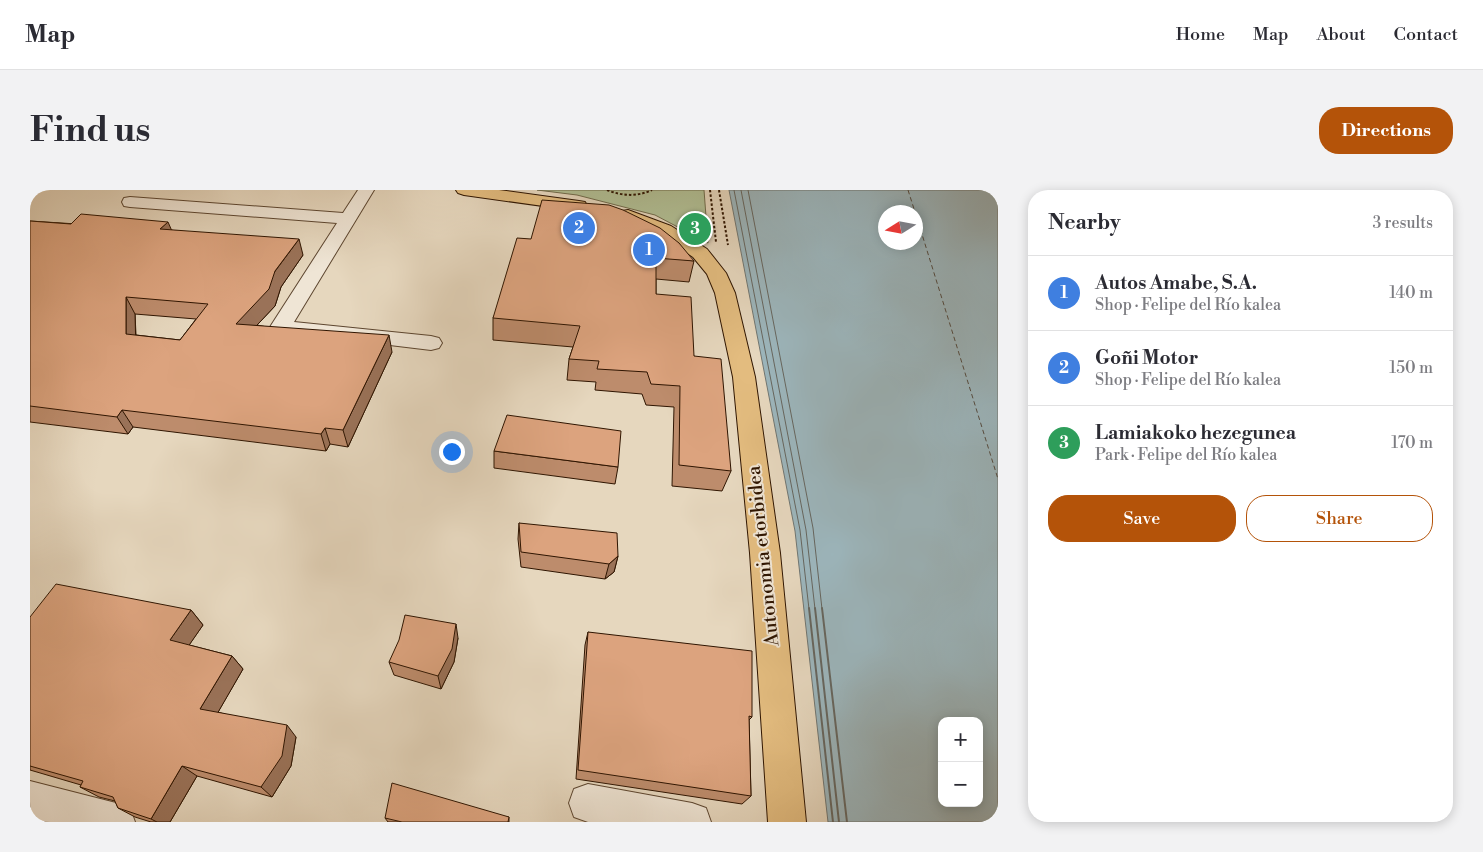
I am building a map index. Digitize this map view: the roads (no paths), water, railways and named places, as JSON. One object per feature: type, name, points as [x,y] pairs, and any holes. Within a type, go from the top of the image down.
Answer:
[{"type":"main road","name":"Autonomia etorbidea","points":[[464,190],[604,210],[645,222],[681,240],[700,253],[716,273],[725,293],[744,377],[765,552],[787,822]]},
{"type":"lane","points":[[366,190],[282,327],[431,344]]},
{"type":"lane","points":[[130,202],[349,219]]},
{"type":"lane","points":[[30,800],[116,822]]},
{"type":"lane","points":[[588,802],[692,822]]},
{"type":"water","points":[[729,190],[998,190],[998,822],[828,822],[795,531]]},
{"type":"place","name":"Goñi Motor","points":[[579,228]]},
{"type":"place","name":"Lamiakoko hezegunea","points":[[695,229]]},
{"type":"place","name":"Autos Amabe, S.A.","points":[[649,250]]}]
